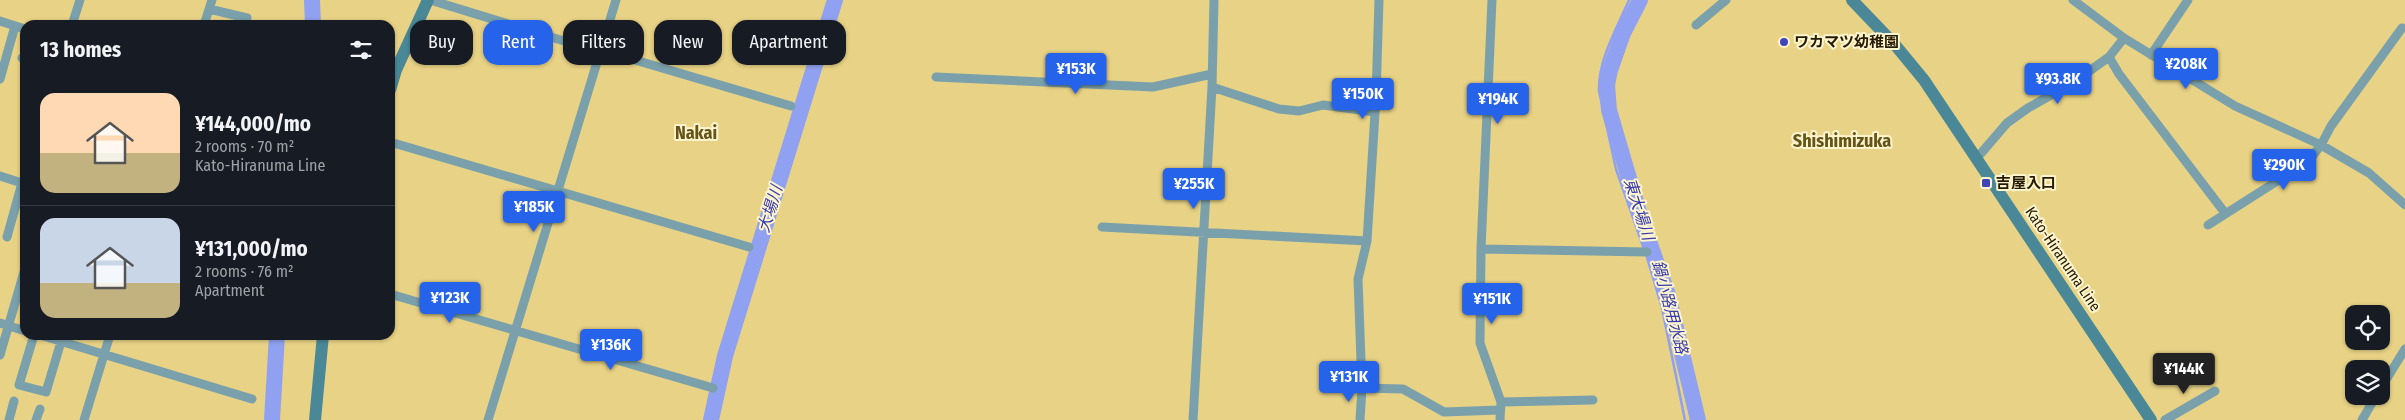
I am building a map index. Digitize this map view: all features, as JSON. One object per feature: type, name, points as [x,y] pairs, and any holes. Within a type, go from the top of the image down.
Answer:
[{"type":"main road","points":[[395,73],[429,0]]},
{"type":"main road","name":"Kato-Hiranuma Line","points":[[1852,0],[1912,65],[1977,158],[2152,420]]},
{"type":"main road","points":[[315,420],[322,340]]},
{"type":"street","points":[[74,20],[80,0]]},
{"type":"street","points":[[429,0],[563,40]]},
{"type":"street","points":[[610,20],[616,0]]},
{"type":"street","points":[[1193,420],[1212,87],[1214,0]]},
{"type":"street","points":[[1360,420],[1362,388],[1358,279],[1367,241],[1376,112],[1379,0]]},
{"type":"street","points":[[1492,0],[1481,249],[1480,343],[1500,406],[1500,420]]},
{"type":"street","points":[[1696,25],[1726,0]]},
{"type":"street","points":[[2073,0],[2124,38],[2235,106],[2321,146],[2369,173],[2405,205]]},
{"type":"street","points":[[2151,55],[2188,0]]},
{"type":"street","points":[[206,20],[211,4],[247,18],[247,20]]},
{"type":"street","points":[[0,21],[20,28]]},
{"type":"street","points":[[0,79],[15,26]]},
{"type":"street","points":[[2208,225],[2285,176],[2301,171],[2321,146],[2331,126],[2402,28]]},
{"type":"street","points":[[1977,158],[2007,123],[2028,108],[2074,82],[2109,57],[2124,38]]},
{"type":"street","points":[[2109,57],[2119,74],[2225,213]]},
{"type":"street","points":[[644,63],[791,106]]},
{"type":"street","points":[[488,420],[597,65]]},
{"type":"street","points":[[936,77],[1153,88],[1212,74]]},
{"type":"street","points":[[1212,87],[1278,109],[1299,111],[1322,105],[1376,112]]},
{"type":"street","points":[[395,143],[749,247]]},
{"type":"street","points":[[0,176],[20,182]]},
{"type":"street","points":[[7,237],[20,196]]},
{"type":"street","points":[[1102,227],[1204,234],[1367,241]]},
{"type":"street","points":[[1481,249],[1647,252]]},
{"type":"street","points":[[0,355],[4,325],[20,283]]},
{"type":"street","points":[[395,295],[713,388]]},
{"type":"street","points":[[4,325],[20,330]]},
{"type":"street","points":[[32,340],[19,385],[46,392],[61,340]]},
{"type":"street","points":[[67,340],[104,355],[252,399]]},
{"type":"street","points":[[84,420],[108,340]]},
{"type":"street","points":[[2390,373],[2405,349]]},
{"type":"street","points":[[1362,388],[1403,389],[1444,412],[1593,400]]},
{"type":"street","points":[[2165,420],[2215,391]]},
{"type":"street","points":[[9,420],[14,401]]},
{"type":"street","points":[[2362,420],[2371,405]]},
{"type":"street","points":[[36,420],[40,409]]},
{"type":"waterway","points":[[312,0],[313,20]]},
{"type":"waterway","name":"大場川","points":[[711,420],[725,356],[835,0]]},
{"type":"waterway","name":"鍋小路用水路","points":[[1629,0],[1605,56],[1599,91],[1616,169],[1644,249]]},
{"type":"waterway","name":"東大場川","points":[[1640,0],[1623,33],[1610,70],[1607,85],[1609,110],[1640,216],[1668,295],[1698,420]]},
{"type":"waterway","name":"鍋小路用水路","points":[[1646,254],[1662,308],[1685,420]]},
{"type":"waterway","points":[[272,420],[277,340]]},
{"type":"place","name":"ワカマツ幼稚園","points":[[1784,42]]},
{"type":"place","name":"吉屋入口","points":[[1986,183]]},
{"type":"district","name":"Nakai","points":[[696,133]]},
{"type":"district","name":"Shishimizuka","points":[[1842,141]]}]
